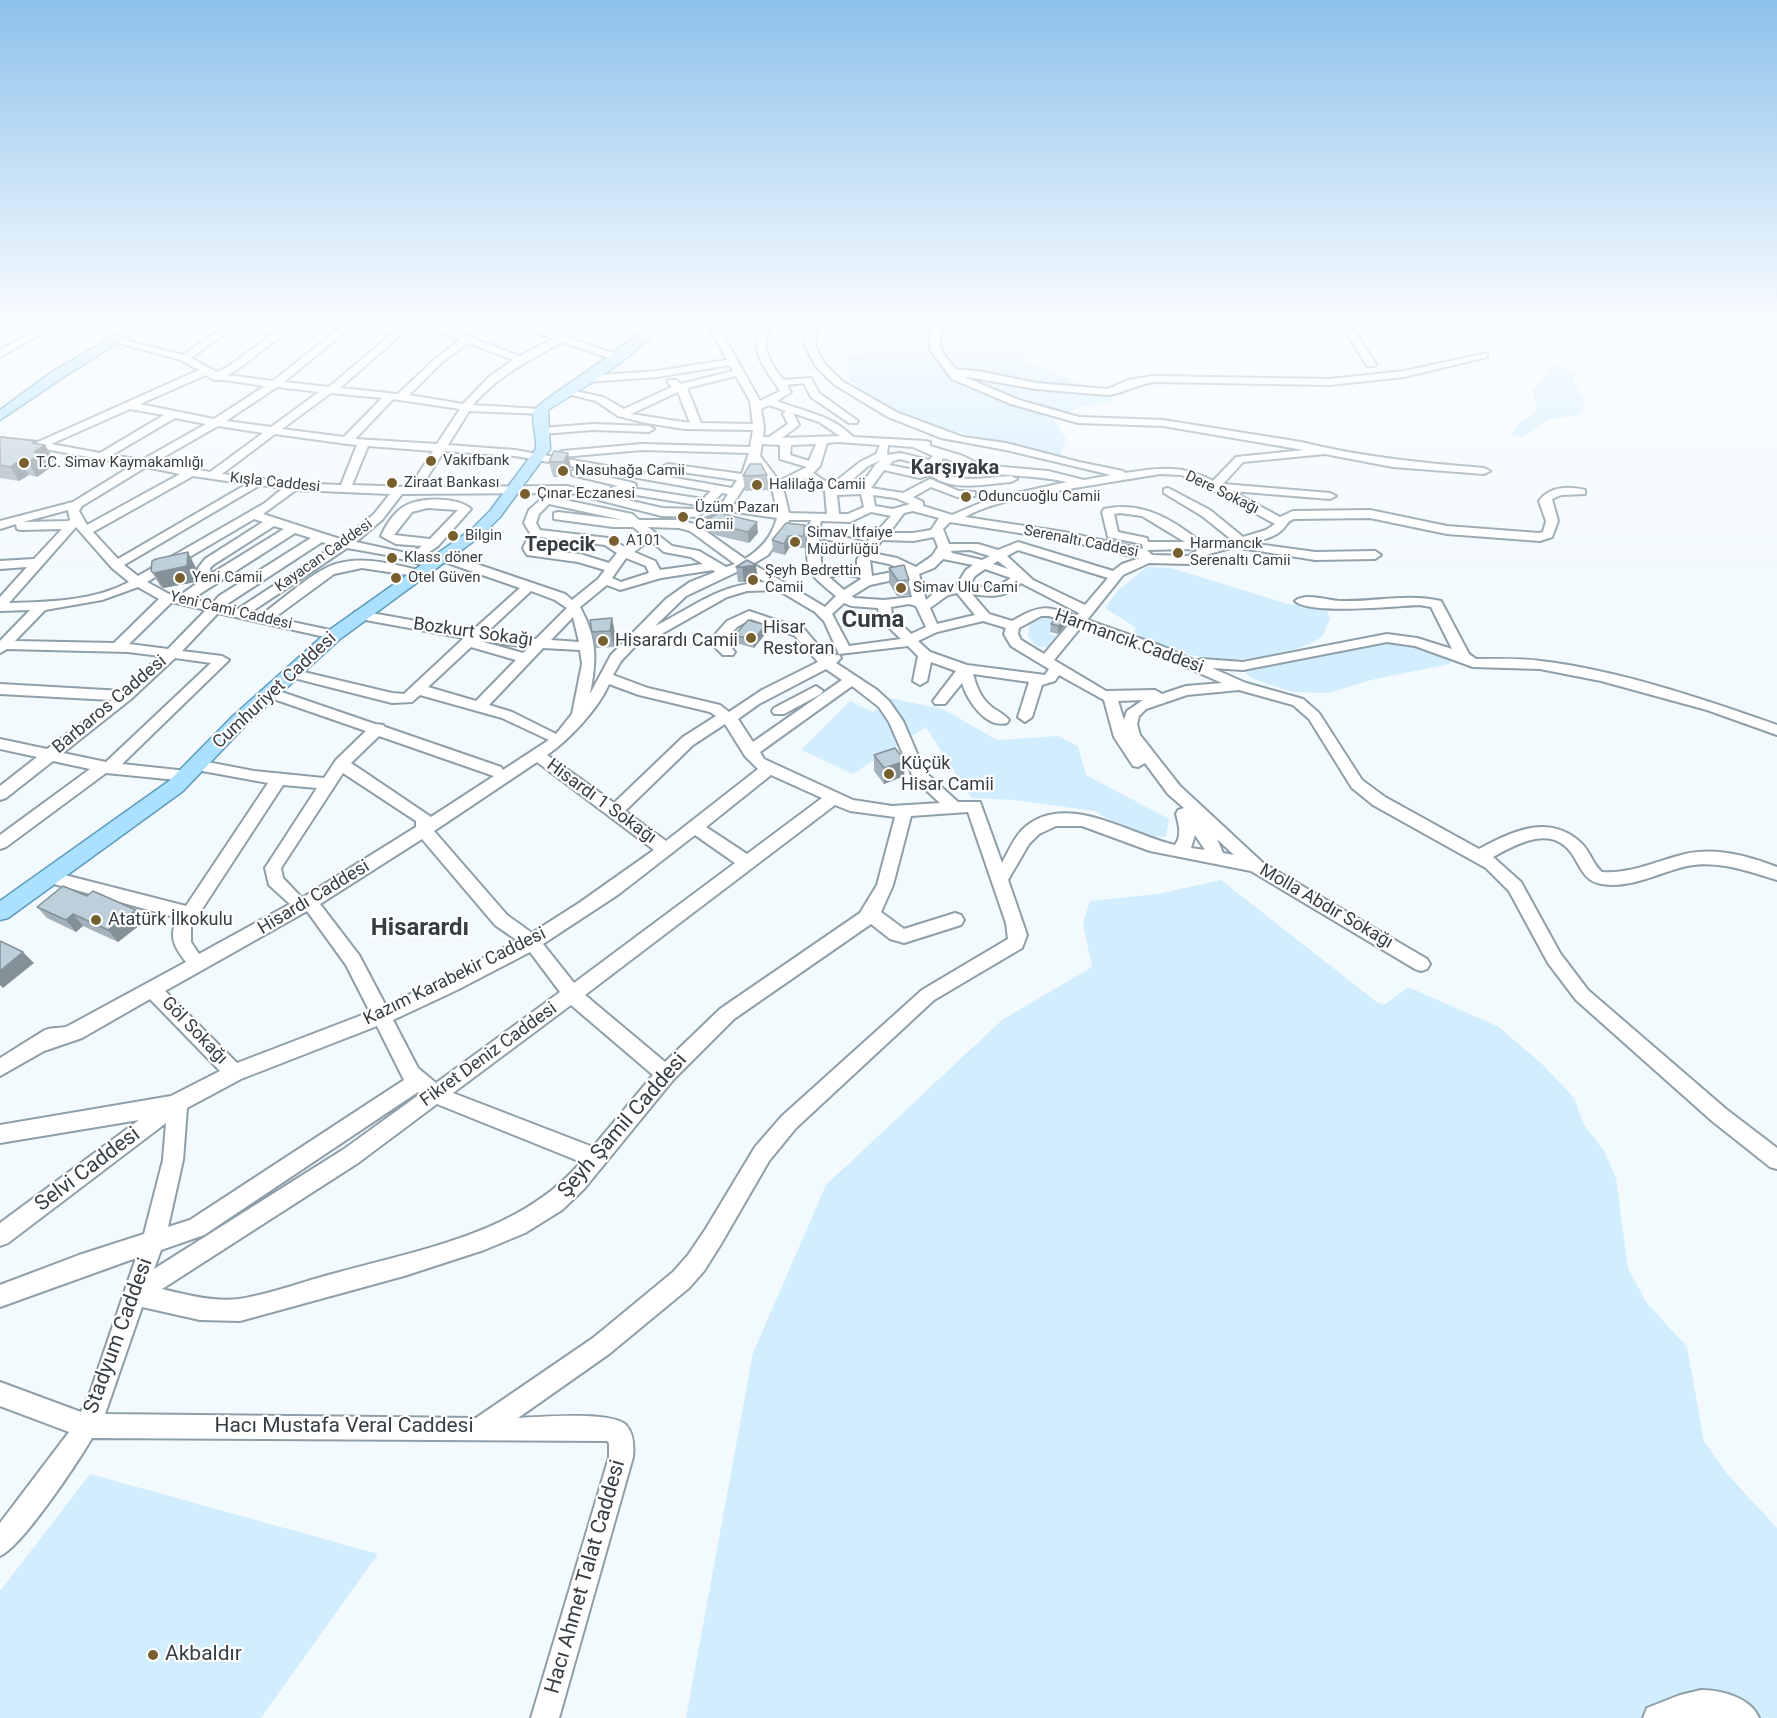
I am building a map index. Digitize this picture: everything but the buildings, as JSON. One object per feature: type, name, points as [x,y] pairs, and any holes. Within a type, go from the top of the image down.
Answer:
[{"type":"main road","points":[[0,416],[13,406]]},
{"type":"main road","points":[[538,457],[544,447],[541,410],[546,406]]},
{"type":"main road","name":"Cumhuriyet Caddesi","points":[[0,912],[144,810],[192,771],[270,693],[334,635],[428,559],[484,525],[538,457]]},
{"type":"street","points":[[39,445],[125,406]]},
{"type":"street","points":[[134,406],[273,432],[364,443],[502,451],[538,457],[642,447],[756,449],[794,425],[790,412]]},
{"type":"street","points":[[150,409],[155,406]]},
{"type":"street","points":[[0,525],[76,504],[242,406]]},
{"type":"street","points":[[212,476],[308,406]]},
{"type":"street","points":[[347,441],[385,406]]},
{"type":"street","name":"Kayacan Caddesi","points":[[241,613],[345,545],[371,525],[406,491],[440,447],[467,406]]},
{"type":"street","points":[[468,406],[476,409],[541,410]]},
{"type":"street","points":[[610,406],[622,414],[653,425]]},
{"type":"street","points":[[622,414],[638,406]]},
{"type":"street","points":[[690,406],[697,426]]},
{"type":"street","points":[[779,406],[834,427],[849,439]]},
{"type":"street","points":[[542,431],[653,425],[697,426],[765,420],[790,412],[798,406]]},
{"type":"street","points":[[830,406],[853,421]]},
{"type":"street","points":[[834,427],[870,417],[876,411],[869,406]]},
{"type":"street","points":[[878,406],[912,423],[962,440],[998,445],[1103,471],[1138,474]]},
{"type":"street","points":[[1029,406],[1078,420],[1163,423],[1301,445],[1318,451]]},
{"type":"street","points":[[694,528],[718,518],[744,478],[765,420],[758,407]]},
{"type":"street","points":[[102,456],[174,414]]},
{"type":"street","points":[[642,447],[653,425]]},
{"type":"street","name":"Kışla Caddesi","points":[[0,429],[39,445]]},
{"type":"street","points":[[911,432],[911,444]]},
{"type":"street","points":[[777,486],[810,470],[823,439]]},
{"type":"street","points":[[771,441],[849,439],[911,444],[962,440]]},
{"type":"street","name":"Kışla Caddesi","points":[[0,441],[39,445],[212,476],[293,486],[406,491],[513,490],[570,479]]},
{"type":"street","points":[[786,442],[784,457],[810,470],[831,491],[833,517]]},
{"type":"street","points":[[345,489],[364,443]]},
{"type":"street","points":[[870,508],[866,483],[883,460],[885,443]]},
{"type":"street","name":"Dere Sokağı","points":[[911,444],[935,470],[959,458],[984,469],[1048,474],[1084,483],[1161,471],[1183,472],[1214,486],[1281,523]]},
{"type":"street","points":[[629,504],[676,459],[682,447]]},
{"type":"street","points":[[605,580],[617,586],[623,586],[656,575],[678,571],[720,570],[745,565],[765,550],[782,522],[782,498],[756,449]]},
{"type":"street","points":[[1214,486],[1240,459],[1318,451],[1338,452],[1393,464],[1484,471]]},
{"type":"street","points":[[538,457],[570,479],[594,486],[616,491],[663,495],[725,507],[813,531],[820,535],[848,540],[867,552],[908,567],[912,572],[933,629]]},
{"type":"street","points":[[831,491],[864,464],[907,457],[935,470],[983,506]]},
{"type":"street","points":[[668,467],[744,478]]},
{"type":"street","points":[[536,533],[530,523],[531,515],[570,479],[610,469],[735,492]]},
{"type":"street","points":[[594,486],[610,469]]},
{"type":"street","points":[[910,494],[935,470]]},
{"type":"street","points":[[86,531],[192,472]]},
{"type":"street","points":[[616,491],[633,473]]},
{"type":"street","points":[[570,479],[616,491],[629,504],[665,512],[698,513],[719,489]]},
{"type":"street","points":[[831,491],[866,490],[944,498],[1009,479],[1084,483]]},
{"type":"street","points":[[649,508],[677,481]]},
{"type":"street","points":[[116,565],[258,482]]},
{"type":"street","points":[[1084,483],[1033,491],[962,513],[938,526],[937,533],[949,557],[967,559],[1019,577],[1084,617]]},
{"type":"street","points":[[665,524],[697,485]]},
{"type":"street","points":[[0,606],[41,607],[97,597],[138,583],[253,515],[293,486]]},
{"type":"street","points":[[1214,486],[1330,496]]},
{"type":"street","points":[[1168,490],[1206,513],[1235,542],[1315,556],[1375,555]]},
{"type":"street","points":[[1201,548],[1175,527],[1133,509],[1120,508],[1108,512],[1112,534],[1142,541],[1146,553],[1186,561],[1201,548],[1270,533],[1279,527],[1285,518],[1293,515],[1361,514],[1447,530],[1540,537],[1548,534],[1552,525],[1546,498],[1559,491],[1581,492]]},
{"type":"street","name":"Serenaltı Caddesi","points":[[910,494],[920,504],[950,518],[1060,535],[1146,553]]},
{"type":"street","points":[[548,500],[628,517],[668,549],[695,554],[720,570]]},
{"type":"street","points":[[74,522],[72,511],[76,504]]},
{"type":"street","points":[[866,577],[862,566],[867,552],[878,536],[899,512],[920,504]]},
{"type":"street","points":[[265,618],[335,569],[354,565],[396,569],[428,559],[465,509],[444,505],[412,506],[387,536],[428,559]]},
{"type":"street","points":[[782,522],[818,517],[856,516],[870,508],[899,512]]},
{"type":"street","points":[[253,515],[345,545],[428,559],[560,597],[573,607],[584,627],[589,664],[579,715]]},
{"type":"street","points":[[558,516],[603,522],[684,524],[694,528],[745,565],[825,614],[844,651]]},
{"type":"street","points":[[848,540],[855,525],[856,516]]},
{"type":"street","points":[[818,517],[813,531],[814,568],[818,576],[844,597],[856,603],[884,604],[909,600],[930,604],[944,591],[961,589],[1004,591],[1011,587],[1019,577]]},
{"type":"street","points":[[0,525],[74,522]]},
{"type":"street","points":[[0,606],[74,522]]},
{"type":"street","name":"Yeni Cami Caddesi","points":[[74,522],[86,531],[116,565],[138,583],[175,600],[334,635]]},
{"type":"street","points":[[206,583],[205,565],[272,522]]},
{"type":"street","points":[[576,538],[599,529],[603,522]]},
{"type":"street","points":[[117,648],[156,608],[206,583],[293,529]]},
{"type":"street","points":[[536,533],[608,542],[625,553],[651,564],[656,575]]},
{"type":"street","points":[[536,533],[529,548],[531,552],[580,558],[614,568]]},
{"type":"street","points":[[878,536],[913,537],[937,533]]},
{"type":"street","points":[[480,706],[573,607],[605,580],[618,559],[650,534]]},
{"type":"street","name":"Barbaros Caddesi","points":[[0,794],[126,696],[172,653],[213,608],[319,538]]},
{"type":"street","points":[[354,565],[360,546]]},
{"type":"street","points":[[943,548],[974,546],[998,555],[1011,564],[1019,577]]},
{"type":"street","points":[[961,589],[966,577],[983,564],[1009,549],[1022,546],[1116,576]]},
{"type":"street","points":[[818,576],[841,570],[866,577],[912,572],[934,563],[943,548]]},
{"type":"street","name":"Serenaltı Caddesi","points":[[1036,681],[1046,681],[1052,664],[1116,576],[1146,553]]},
{"type":"street","points":[[0,565],[37,563]]},
{"type":"street","points":[[579,715],[594,703],[605,677],[619,654],[682,592],[720,570]]},
{"type":"street","points":[[678,571],[682,592]]},
{"type":"street","points":[[825,614],[866,577]]},
{"type":"street","points":[[295,578],[312,584]]},
{"type":"street","points":[[619,654],[711,598],[743,586],[780,586]]},
{"type":"street","points":[[291,673],[398,699],[407,699],[528,587]]},
{"type":"street","points":[[961,589],[984,617]]},
{"type":"street","points":[[1302,601],[1341,605],[1419,601],[1436,604],[1463,657]]},
{"type":"street","points":[[884,604],[885,616],[925,655],[965,669],[1007,673],[1036,681],[1026,717]]},
{"type":"street","points":[[1,646],[41,607]]},
{"type":"street","name":"Harmancık Caddesi","points":[[1013,626],[1044,611],[1084,617],[1241,686]]},
{"type":"street","name":"Bozkurt Sokağı","points":[[360,615],[473,638],[587,646]]},
{"type":"street","name":"Hacı Mustafa Veral Caddesi","points":[[0,1394],[86,1426],[478,1430],[601,1346],[673,1287],[696,1263],[762,1154],[789,1122],[928,995],[1017,943],[1015,923],[1000,879],[965,807],[919,775],[910,759],[900,729],[884,704],[826,663],[800,633],[753,615],[736,621],[722,634],[720,644],[728,652]]},
{"type":"street","points":[[614,812],[688,741],[751,700],[802,678],[844,651],[886,647],[909,641],[933,629],[984,617],[1013,626],[1011,634],[1016,643],[1096,692],[1110,697],[1174,694]]},
{"type":"street","points":[[473,638],[526,658]]},
{"type":"street","points":[[1186,661],[1243,666],[1387,638],[1417,642],[1463,657],[1473,663],[1540,665],[1602,677],[1712,707],[1777,730]]},
{"type":"street","points":[[0,843],[106,768],[222,660],[117,648],[1,646]]},
{"type":"street","points":[[920,681],[925,655]]},
{"type":"street","points":[[940,701],[965,669]]},
{"type":"street","points":[[965,669],[974,699],[983,709],[1002,720]]},
{"type":"street","points":[[605,677],[634,689],[715,708],[759,761],[832,799],[868,810],[904,812],[965,807]]},
{"type":"street","points":[[802,678],[820,694]]},
{"type":"street","points":[[779,711],[850,681]]},
{"type":"street","points":[[1241,686],[1298,702],[1314,716],[1358,784],[1379,801],[1492,864],[1515,887],[1554,958],[1582,995],[1719,1115],[1777,1160]]},
{"type":"street","name":"Molla Abdır Sokağı","points":[[1241,686],[1200,688],[1174,694],[1134,710],[1130,719],[1133,735],[1174,790],[1257,867],[1421,964]]},
{"type":"street","points":[[0,689],[126,696]]},
{"type":"street","points":[[417,689],[480,706],[514,718],[549,735]]},
{"type":"street","points":[[270,693],[378,728],[496,771]]},
{"type":"street","name":"Kazım Karabekir Caddesi","points":[[177,1103],[234,1073],[383,1016],[532,942],[587,906],[695,827],[820,694]]},
{"type":"street","points":[[1110,697],[1125,744],[1163,793],[1204,832],[1216,856]]},
{"type":"street","name":"Hisardı Caddesi","points":[[44,1043],[75,1032],[153,990],[302,901],[537,755],[564,735],[579,715]]},
{"type":"street","points":[[378,728],[340,764],[273,868],[275,881],[302,901],[353,960],[405,1064],[419,1082],[436,1095],[596,1158]]},
{"type":"street","name":"Hisardı Caddesi","points":[[424,824],[549,735],[567,728]]},
{"type":"street","points":[[0,744],[106,768],[192,771],[327,784]]},
{"type":"street","name":"Hisardı 1 Sokağı","points":[[537,755],[665,849]]},
{"type":"street","points":[[340,764],[424,824],[501,920],[532,942],[572,994],[618,1036],[666,1074]]},
{"type":"street","points":[[192,957],[180,937],[183,924],[279,779]]},
{"type":"street","name":"Fikret Deniz Caddesi","points":[[135,1294],[351,1156],[832,799]]},
{"type":"street","name":"Şeyh Şamil Caddesi","points":[[135,1294],[203,1310],[217,1312],[240,1310],[404,1265],[484,1240],[538,1215],[555,1203],[666,1074],[727,1014],[849,932],[870,913],[879,898],[888,874],[904,812]]},
{"type":"street","points":[[1179,851],[1188,836],[1184,813]]},
{"type":"street","points":[[1000,879],[1009,870],[1027,835],[1042,825],[1060,820],[1081,820],[1147,844],[1216,856],[1257,867]]},
{"type":"street","points":[[695,827],[747,863]]},
{"type":"street","points":[[1479,857],[1523,835],[1542,831],[1563,838],[1578,848],[1589,871],[1601,878],[1628,876],[1689,859],[1729,859],[1777,874]]},
{"type":"street","points":[[49,877],[190,914]]},
{"type":"street","name":"Hisardı Caddesi","points":[[0,1068],[44,1043],[70,1023],[302,901]]},
{"type":"street","points":[[870,913],[896,934],[904,936],[955,920]]},
{"type":"street","name":"Göl Sokağı","points":[[153,990],[234,1073]]},
{"type":"street","name":"Fikret Deniz Caddesi","points":[[0,1296],[79,1266],[196,1228],[419,1082]]},
{"type":"street","points":[[0,1134],[103,1118],[177,1103]]},
{"type":"street","name":"Selvi Caddesi","points":[[0,1236],[177,1103]]},
{"type":"street","name":"Stadyum Caddesi","points":[[0,1543],[66,1458],[97,1405],[151,1244],[172,1166],[178,1128],[177,1103]]},
{"type":"street","name":"Hacı Ahmet Talat Caddesi","points":[[478,1430],[609,1430],[618,1433],[622,1441],[621,1457],[596,1550],[545,1718]]},
{"type":"street","points":[[1657,1718],[1682,1707],[1710,1703],[1723,1706],[1744,1718]]},
{"type":"shaded area","points":[[883,406],[1082,406],[1054,420],[1066,439],[1060,457],[925,425]]},
{"type":"shaded area","points":[[1536,406],[1584,406],[1578,415],[1550,419],[1522,437],[1511,434],[1521,422],[1537,411]]},
{"type":"shaded area","points":[[1147,567],[1171,568],[1288,604],[1326,607],[1330,619],[1322,636],[1315,641],[1276,654],[1225,660],[1178,651],[1131,637],[1136,628],[1105,608],[1118,590]]},
{"type":"shaded area","points":[[1042,614],[1051,614],[1057,619],[1049,633],[1056,636],[1047,647],[1037,647],[1028,636],[1030,622]]},
{"type":"shaded area","points":[[1385,642],[1404,643],[1450,659],[1450,664],[1375,679],[1328,693],[1292,692],[1251,678],[1243,670]]},
{"type":"shaded area","points":[[889,698],[943,709],[997,740],[1058,736],[1078,746],[1086,775],[1169,819],[1166,837],[1137,835],[1094,811],[1014,800],[971,798],[926,727],[853,774],[801,750],[850,701],[873,712]]},
{"type":"shaded area","points":[[1221,880],[1378,1003],[1386,1004],[1408,987],[1499,1027],[1544,1066],[1574,1098],[1584,1125],[1604,1151],[1616,1178],[1628,1268],[1646,1302],[1687,1347],[1704,1441],[1728,1475],[1777,1528],[1777,1718],[686,1718],[753,1353],[826,1185],[1002,1020],[1092,967],[1083,923],[1090,901],[1158,894]]},
{"type":"shaded area","name":"Akbaldır","points":[[90,1474],[378,1554],[261,1718],[0,1718],[0,1591]]},
{"type":"place","name":"Vakıfbank","points":[[431,461]]},
{"type":"place","name":"T.C. Simav Kaymakamlığı","points":[[24,463]]},
{"type":"place","name":"Nasuhağa Camii","points":[[563,471]]},
{"type":"place","name":"Ziraat Bankası","points":[[392,483]]},
{"type":"place","name":"Halilağa Camii","points":[[757,485]]},
{"type":"place","name":"Çınar Eczanesi","points":[[525,494]]},
{"type":"place","name":"Oduncuoğlu Camii","points":[[966,497]]},
{"type":"place","name":"Üzüm Pazarı Camii","points":[[683,517]]},
{"type":"place","name":"Bilgin","points":[[453,536]]},
{"type":"place","name":"A101","points":[[614,541]]},
{"type":"place","name":"Simav İtfaiye Müdürlüğü","points":[[795,542]]},
{"type":"place","name":"Harmancık Serenaltı Camii","points":[[1178,553]]},
{"type":"place","name":"Klass döner","points":[[392,558]]},
{"type":"place","name":"Yeni Camii","points":[[180,578]]},
{"type":"place","name":"Otel Güven","points":[[396,578]]},
{"type":"place","name":"Şeyh Bedrettin Camii","points":[[753,580]]},
{"type":"place","name":"Simav Ulu Cami","points":[[901,588]]},
{"type":"place","name":"Hisar Restoran","points":[[751,638]]},
{"type":"place","name":"Hisarardı Camii","points":[[603,641]]},
{"type":"place","name":"Küçük Hisar Camii","points":[[889,774]]},
{"type":"place","name":"Atatürk İlkokulu","points":[[96,920]]},
{"type":"place","name":"Akbaldır","points":[[153,1655]]},
{"type":"district","name":"Karşıyaka","points":[[955,469]]},
{"type":"district","name":"Tepecik","points":[[560,546]]},
{"type":"district","name":"Cuma","points":[[873,621]]},
{"type":"district","name":"Hisarardı","points":[[420,929]]}]
